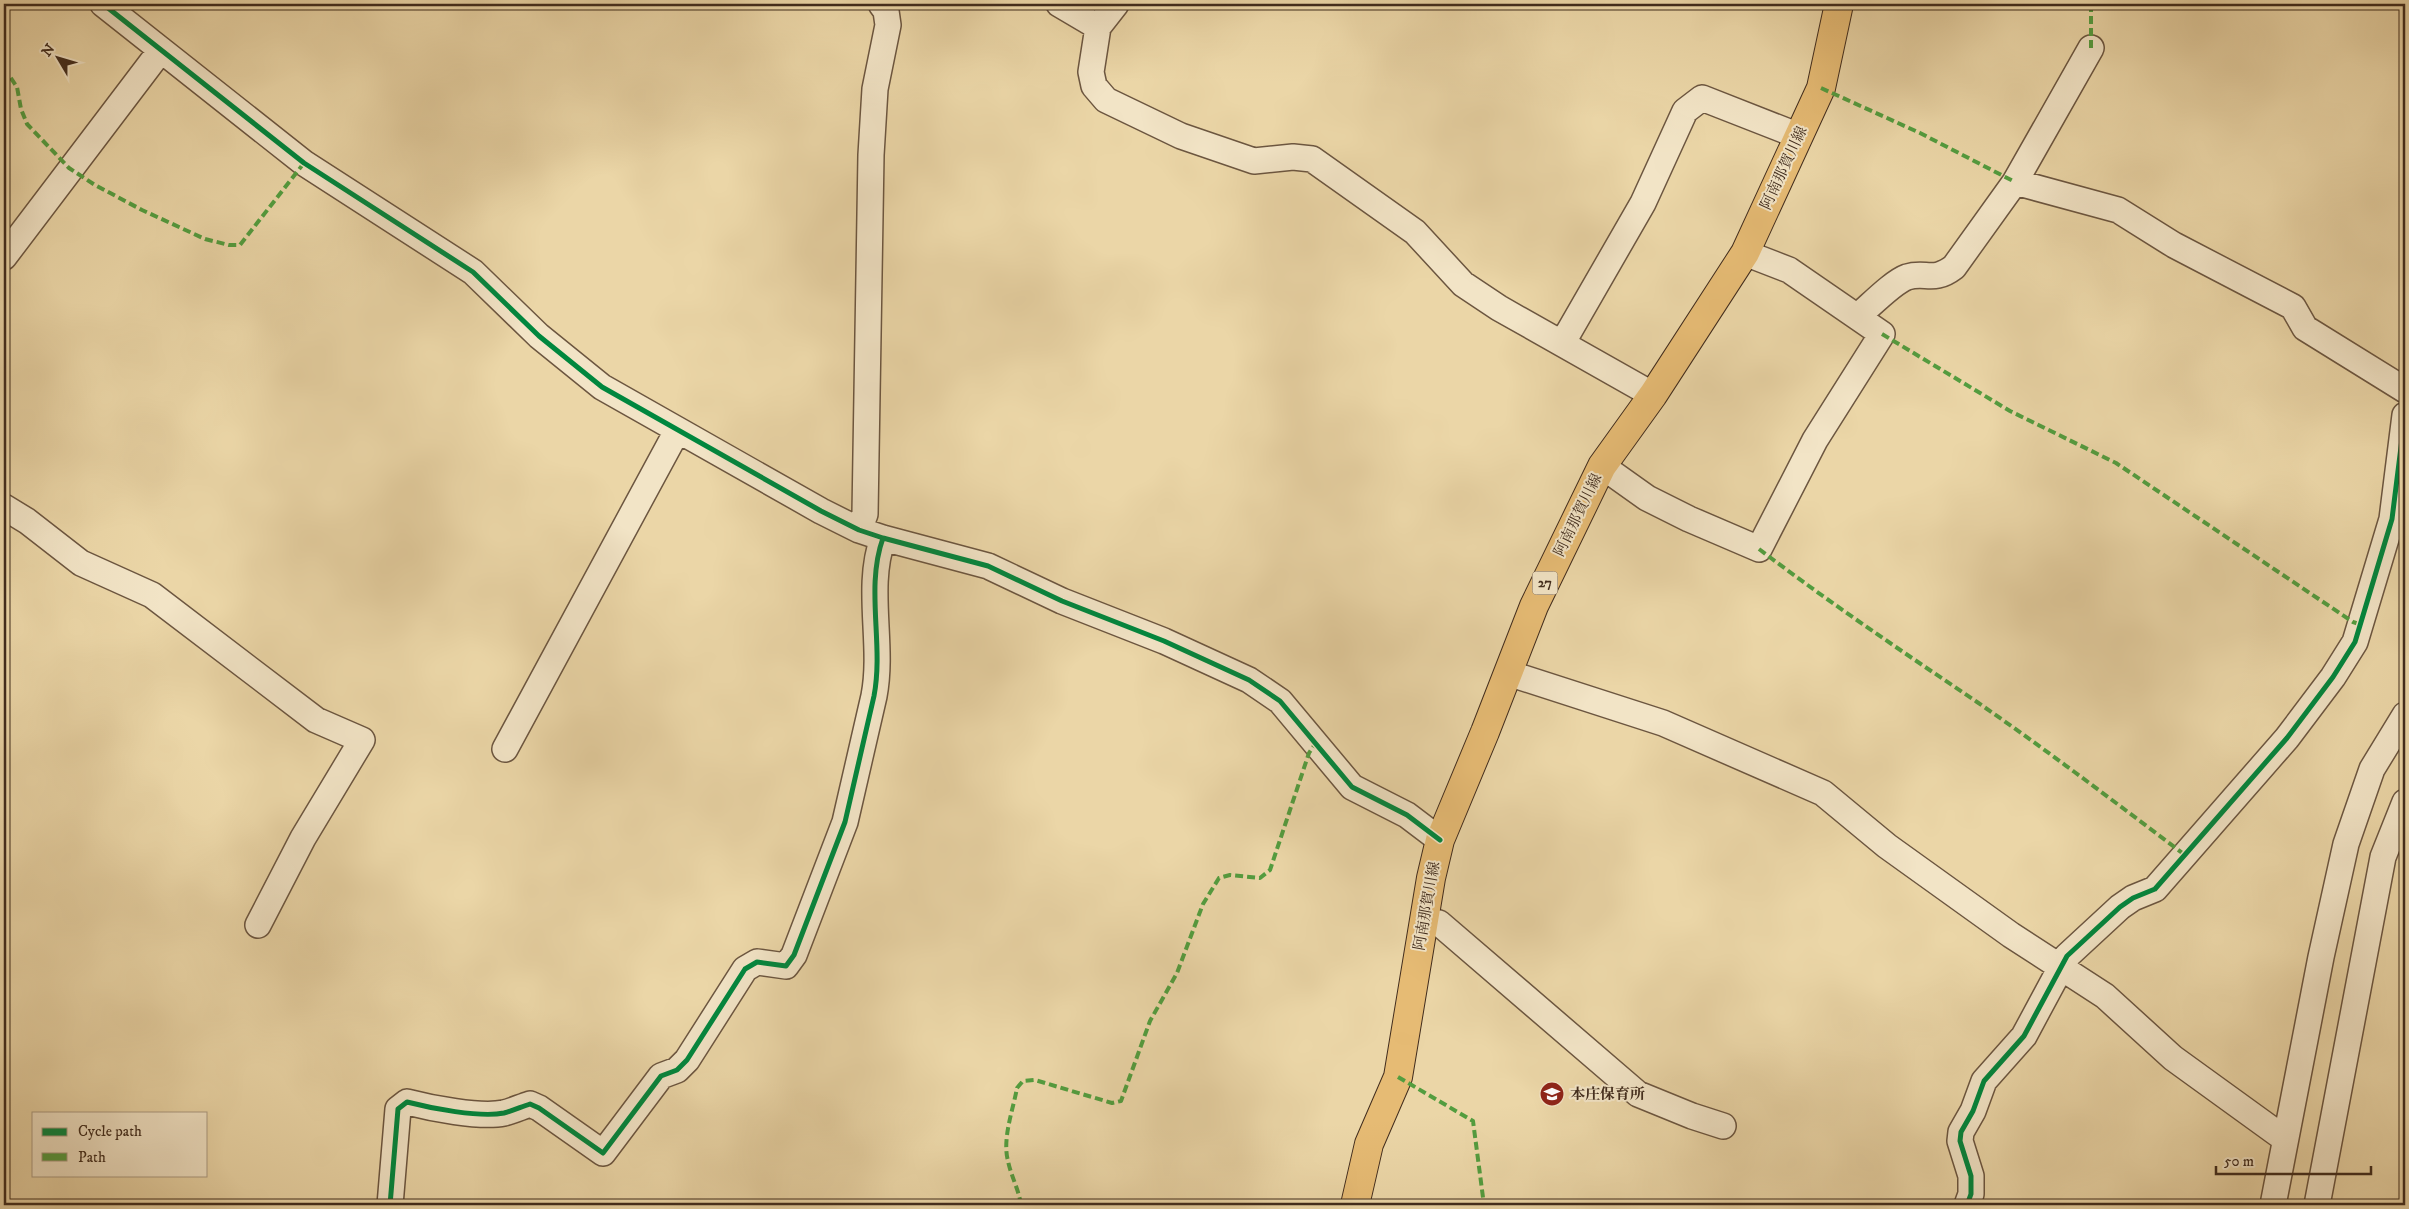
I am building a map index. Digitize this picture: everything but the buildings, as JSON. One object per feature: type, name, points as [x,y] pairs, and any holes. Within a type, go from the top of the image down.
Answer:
[{"type":"main road","name":"阿南那賀川線","points":[[1355,1205],[1369,1144],[1398,1076],[1424,920],[1440,840],[1534,606],[1602,466],[1653,395],[1745,254],[1821,88],[1837,5]]},
{"type":"street","points":[[103,4],[304,163],[473,272],[540,336],[602,387],[677,431],[859,530],[988,566],[1062,601],[1164,641],[1249,680],[1280,701],[1352,787],[1407,816],[1440,840]]},
{"type":"street","points":[[859,530],[865,514],[871,155],[875,90],[888,25],[886,11],[881,4]]},
{"type":"street","points":[[1059,4],[1098,27]]},
{"type":"street","points":[[1116,4],[1098,27],[1091,72],[1094,86],[1106,100],[1180,136],[1254,161],[1293,157],[1312,160],[1415,232],[1463,284],[1499,308],[1563,342],[1653,395]]},
{"type":"street","points":[[1858,316],[1904,278],[1915,275],[1932,277],[1944,274],[1954,267],[2015,182],[2084,64],[2091,48]]},
{"type":"street","points":[[4,256],[161,50]]},
{"type":"street","points":[[1563,342],[1643,203],[1685,111],[1702,98],[1799,136]]},
{"type":"street","points":[[2015,182],[2118,210],[2174,245],[2292,307],[2305,328],[2405,390]]},
{"type":"street","points":[[1602,466],[1647,498],[1689,519],[1759,549],[1815,440],[1882,334],[1789,270],[1745,254]]},
{"type":"street","points":[[1967,1205],[1971,1194],[1972,1176],[1960,1142],[1961,1132],[1973,1111],[1984,1081],[2024,1036],[2067,956],[2120,907],[2133,898],[2156,889],[2287,738],[2333,677],[2355,642],[2392,520],[2405,415]]},
{"type":"street","points":[[505,748],[677,431]]},
{"type":"street","points":[[4,507],[27,521],[81,563],[152,595],[316,720],[362,740],[303,838],[258,926]]},
{"type":"street","points":[[390,1205],[398,1109],[407,1102],[428,1108],[491,1114],[503,1113],[530,1104],[539,1108],[603,1153],[661,1076],[677,1070],[687,1060],[745,969],[757,962],[786,966],[837,845],[858,772],[878,677],[875,577],[876,556],[883,538]]},
{"type":"street","points":[[1508,673],[1663,724],[1814,788],[1887,846],[2060,968],[2104,996],[2173,1058],[2278,1134],[2286,1136]]},
{"type":"street","points":[[2273,1205],[2346,844],[2372,769],[2405,715]]},
{"type":"street","points":[[2317,1205],[2383,857],[2405,802]]},
{"type":"street","points":[[1424,920],[1439,923],[1638,1094],[1692,1116],[1723,1126]]},
{"type":"marked path","points":[[2091,4],[2091,48]]},
{"type":"marked path","points":[[4,68],[17,87],[21,109],[27,124],[69,168],[95,185],[142,210],[205,239],[229,245],[240,245],[304,163]]},
{"type":"marked path","points":[[1821,88],[1920,133],[2015,182]]},
{"type":"marked path","points":[[1882,334],[2010,411],[2116,463],[2353,622],[2362,625]]},
{"type":"marked path","points":[[1759,549],[1894,646],[2030,739],[2185,855]]},
{"type":"marked path","points":[[1021,1205],[1006,1152],[1007,1134],[1017,1088],[1023,1081],[1035,1080],[1112,1103],[1121,1101],[1150,1021],[1177,973],[1203,904],[1219,878],[1230,875],[1260,878],[1270,870],[1309,753],[1315,744]]},
{"type":"marked path","points":[[1398,1077],[1473,1121],[1484,1205]]},
{"type":"cycle path","points":[[103,4],[304,163],[473,272],[539,336],[602,387],[821,511],[859,530],[988,566],[1062,601],[1164,641],[1249,680],[1280,701],[1352,787],[1407,815],[1440,840]]},
{"type":"cycle path","points":[[1967,1205],[1971,1194],[1971,1176],[1960,1141],[1961,1132],[1973,1111],[1984,1081],[2024,1036],[2067,956],[2120,907],[2133,898],[2155,889],[2287,738],[2333,677],[2355,642],[2392,519],[2405,415]]},
{"type":"cycle path","points":[[390,1205],[398,1109],[407,1102],[441,1109],[482,1114],[504,1113],[530,1104],[539,1108],[603,1153],[661,1076],[677,1070],[687,1060],[745,969],[757,962],[786,966],[794,955],[845,822],[874,696],[877,676],[875,576],[883,538]]},
{"type":"place","name":"本庄保育所","points":[[1552,1094]]}]
